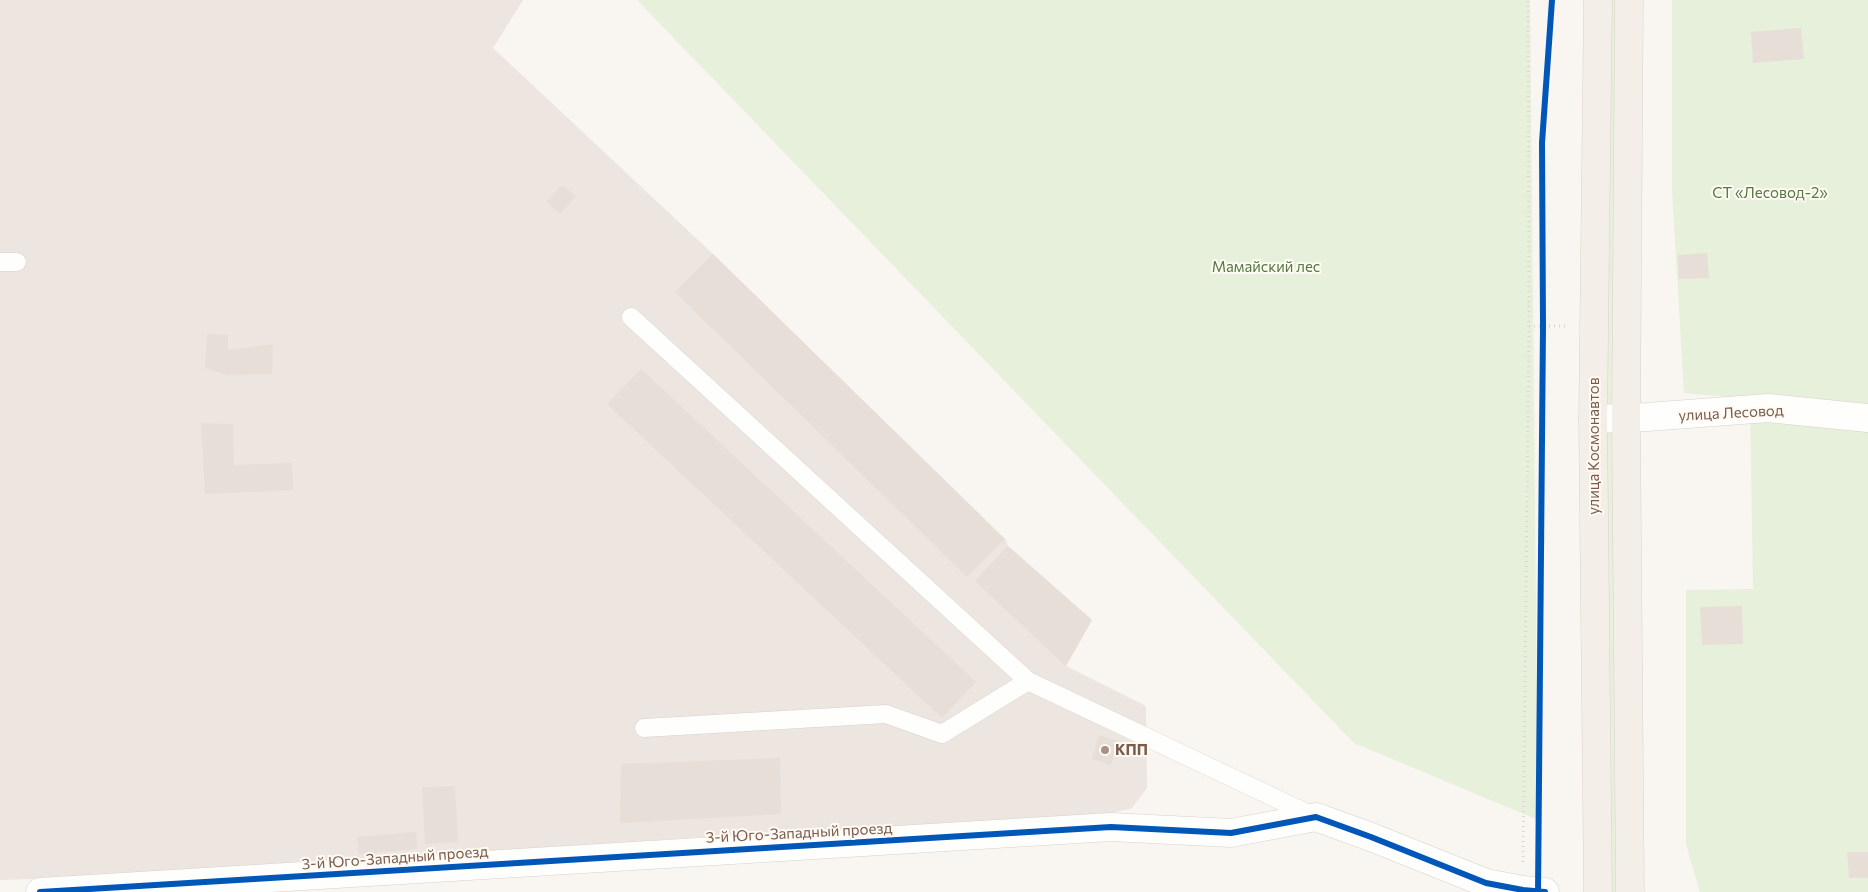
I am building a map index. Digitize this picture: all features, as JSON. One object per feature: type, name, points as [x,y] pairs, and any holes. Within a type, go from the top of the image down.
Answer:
[{"type":"main road","name":"улица Космонавтов","points":[[1598,0],[1593,419],[1598,892]]},
{"type":"main road","points":[[1629,0],[1626,419],[1630,892]]},
{"type":"street","name":"улица Лесовод","points":[[1593,419],[1626,419],[1768,408],[1868,418]]},
{"type":"street","points":[[1316,817],[1486,883],[1534,891]]},
{"type":"street","name":"3-й Юго-Западный проезд","points":[[40,892],[1111,827],[1231,833],[1316,817]]},
{"type":"lane","points":[[631,317],[1028,681],[1316,817]]},
{"type":"lane","points":[[644,728],[886,714],[942,734],[1028,681]]},
{"type":"path","points":[[1528,0],[1528,336],[1534,891]]},
{"type":"path","points":[[1542,336],[1543,316]]},
{"type":"shaded area","points":[[0,0],[523,0],[493,48],[713,254],[1005,539],[1008,546],[1092,620],[1066,666],[1146,706],[1147,788],[1132,808],[1092,818],[789,831],[155,875],[0,880]]},
{"type":"green space","name":"Мамайский лес","points":[[637,0],[1530,0],[1538,820],[1354,743]]},
{"type":"green space","points":[[1606,0],[1622,0],[1618,406],[1606,408]]},
{"type":"green space","name":"СТ «Лесовод-2»","points":[[1672,0],[1868,0],[1868,892],[1700,892],[1686,844],[1686,590],[1753,589],[1750,399],[1684,393],[1672,189]]},
{"type":"green space","points":[[1605,428],[1615,428],[1622,892],[1606,892]]},
{"type":"building","points":[[1801,28],[1804,59],[1753,63],[1751,32]]},
{"type":"building","points":[[562,185],[576,196],[560,214],[547,202]]},
{"type":"building","points":[[1707,253],[1709,278],[1679,279],[1678,255]]},
{"type":"building","points":[[713,254],[1005,539],[967,577],[675,292]]},
{"type":"building","points":[[207,334],[228,335],[228,350],[273,344],[272,374],[227,375],[205,368]]},
{"type":"building","points":[[641,369],[976,682],[942,718],[607,404]]},
{"type":"building","points":[[201,423],[233,424],[234,465],[292,463],[293,490],[205,494]]},
{"type":"building","points":[[1008,546],[1092,620],[1066,666],[975,581]]},
{"type":"building","points":[[1742,606],[1743,644],[1702,645],[1700,607]]},
{"type":"building","name":"КПП","points":[[1099,735],[1118,741],[1111,765],[1092,759]]},
{"type":"building","points":[[780,758],[781,814],[620,823],[621,764]]},
{"type":"building","points":[[455,786],[458,842],[425,844],[422,787]]},
{"type":"building","points":[[416,832],[417,849],[359,854],[357,837]]},
{"type":"building","points":[[1847,852],[1868,852],[1868,878],[1849,878]]},
{"type":"cycle path","points":[[1538,892],[1543,326],[1542,143],[1552,0]]},
{"type":"cycle path","points":[[40,892],[1111,827],[1231,833],[1316,817],[1486,883],[1545,892]]},
{"type":"place","name":"КПП","points":[[1105,750]]}]
